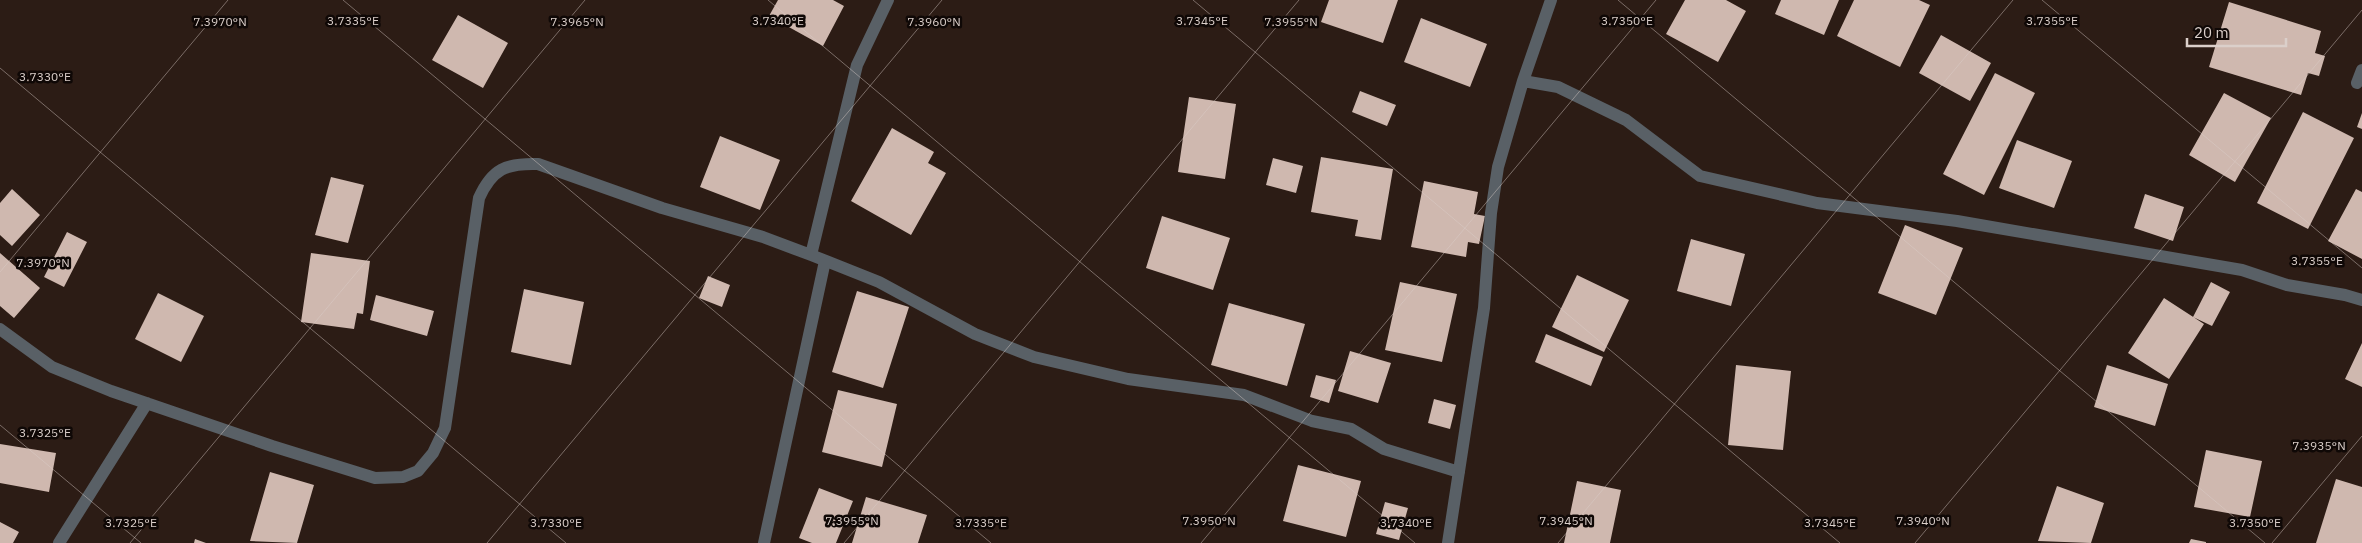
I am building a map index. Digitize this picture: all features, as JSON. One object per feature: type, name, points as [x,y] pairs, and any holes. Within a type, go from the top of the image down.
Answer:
[{"type":"street","points":[[811,255],[857,65],[888,0]]},
{"type":"street","points":[[1448,543],[1484,308],[1491,213],[1498,167],[1523,81],[1552,0]]},
{"type":"street","points":[[2357,84],[2362,70]]},
{"type":"street","points":[[1523,81],[1558,87],[1626,120],[1700,176],[1816,203],[1957,220],[2242,270],[2286,285],[2345,295],[2362,300]]},
{"type":"street","points":[[0,329],[52,367],[147,403],[272,446],[375,478],[403,477],[418,471],[433,453],[445,428],[479,198],[486,182],[500,170],[516,163],[538,164],[662,208],[764,237],[811,255],[879,282],[975,334],[1034,358],[1128,379],[1244,395],[1312,421],[1351,429],[1384,449],[1459,472]]},
{"type":"street","points":[[764,543],[825,261]]},
{"type":"street","points":[[59,543],[147,403]]},
{"type":"building","points":[[778,0],[833,0],[844,6],[823,46],[769,16]]},
{"type":"building","points":[[1329,0],[1398,0],[1383,43],[1321,22]]},
{"type":"building","points":[[1685,0],[1726,0],[1746,11],[1718,62],[1666,34]]},
{"type":"building","points":[[1781,0],[1839,0],[1824,35],[1775,14]]},
{"type":"building","points":[[1854,0],[1919,0],[1930,5],[1900,67],[1837,36]]},
{"type":"building","points":[[2229,2],[2321,31],[2315,53],[2325,56],[2319,76],[2308,73],[2301,95],[2209,67]]},
{"type":"building","points":[[458,15],[508,43],[483,88],[432,60]]},
{"type":"building","points":[[1421,18],[1487,44],[1470,87],[1404,62]]},
{"type":"building","points":[[1941,35],[1991,63],[1970,101],[1919,73]]},
{"type":"building","points":[[1995,73],[2035,93],[1984,195],[1943,174]]},
{"type":"building","points":[[1360,91],[1396,105],[1387,126],[1352,112]]},
{"type":"building","points":[[2224,93],[2271,118],[2235,182],[2189,155]]},
{"type":"building","points":[[1189,97],[1236,104],[1225,179],[1178,172]]},
{"type":"building","points":[[2303,112],[2354,138],[2308,229],[2257,203]]},
{"type":"building","points":[[2362,113],[2362,129],[2357,127]]},
{"type":"building","points":[[892,128],[934,152],[928,163],[946,173],[911,235],[851,201]]},
{"type":"building","points":[[720,136],[780,160],[760,210],[700,187]]},
{"type":"building","points":[[2017,140],[2072,161],[2054,208],[1999,188]]},
{"type":"building","points":[[1321,157],[1393,169],[1381,240],[1355,236],[1358,220],[1311,212]]},
{"type":"building","points":[[1273,158],[1303,166],[1296,193],[1266,185]]},
{"type":"building","points":[[331,177],[364,185],[348,243],[315,235]]},
{"type":"building","points":[[1424,181],[1478,192],[1474,214],[1485,216],[1479,244],[1468,242],[1466,257],[1411,247]]},
{"type":"building","points":[[12,189],[40,215],[12,246],[0,235],[0,203]]},
{"type":"building","points":[[2356,189],[2362,192],[2362,259],[2328,241]]},
{"type":"building","points":[[2145,194],[2184,207],[2173,241],[2134,228]]},
{"type":"building","points":[[1162,216],[1230,238],[1213,290],[1146,268]]},
{"type":"building","points":[[1905,225],[1963,248],[1936,315],[1878,293]]},
{"type":"building","points":[[67,232],[87,242],[64,287],[44,277]]},
{"type":"building","points":[[1691,239],[1745,254],[1731,306],[1677,291]]},
{"type":"building","points":[[0,253],[40,288],[14,318],[0,306]]},
{"type":"building","points":[[311,253],[370,261],[363,314],[357,313],[354,329],[301,322]]},
{"type":"building","points":[[1577,275],[1629,300],[1604,352],[1552,327]]},
{"type":"building","points":[[708,276],[730,285],[722,307],[699,298]]},
{"type":"building","points":[[1400,282],[1457,294],[1442,362],[1385,350]]},
{"type":"building","points":[[2211,282],[2230,292],[2212,326],[2193,317]]},
{"type":"building","points":[[524,289],[584,302],[571,365],[511,352]]},
{"type":"building","points":[[857,291],[909,307],[883,388],[832,372]]},
{"type":"building","points":[[158,293],[204,316],[181,362],[135,339]]},
{"type":"building","points":[[376,295],[434,311],[427,336],[370,320]]},
{"type":"building","points":[[2164,298],[2204,324],[2169,379],[2128,353]]},
{"type":"building","points":[[1229,303],[1305,324],[1287,386],[1211,365]]},
{"type":"building","points":[[1546,334],[1603,357],[1591,386],[1535,362]]},
{"type":"building","points":[[2362,343],[2362,387],[2345,379]]},
{"type":"building","points":[[1350,351],[1391,363],[1378,403],[1338,391]]},
{"type":"building","points":[[1736,365],[1791,371],[1783,450],[1728,445]]},
{"type":"building","points":[[2107,365],[2168,384],[2155,426],[2094,407]]},
{"type":"building","points":[[1316,375],[1336,380],[1329,403],[1310,397]]},
{"type":"building","points":[[838,390],[897,404],[882,467],[822,452]]},
{"type":"building","points":[[1434,399],[1456,405],[1450,429],[1428,423]]},
{"type":"building","points":[[0,444],[56,453],[49,492],[0,483]]},
{"type":"building","points":[[2206,450],[2262,461],[2250,517],[2194,507]]},
{"type":"building","points":[[1298,465],[1361,481],[1346,537],[1283,521]]},
{"type":"building","points":[[270,472],[314,485],[297,543],[250,541]]},
{"type":"building","points":[[2336,479],[2362,487],[2362,543],[2316,543]]},
{"type":"building","points":[[1577,481],[1621,490],[1610,543],[1564,543]]},
{"type":"building","points":[[2057,486],[2104,503],[2091,543],[2038,541]]},
{"type":"building","points":[[819,488],[853,501],[836,543],[812,543],[799,538]]},
{"type":"building","points":[[866,497],[927,515],[918,543],[852,543]]},
{"type":"building","points":[[1385,502],[1408,508],[1399,540],[1376,534]]},
{"type":"building","points":[[0,522],[19,532],[13,543],[0,543]]},
{"type":"building","points":[[195,539],[206,543],[194,543]]},
{"type":"building","points":[[2191,539],[2206,542],[2206,543],[2189,543]]}]
